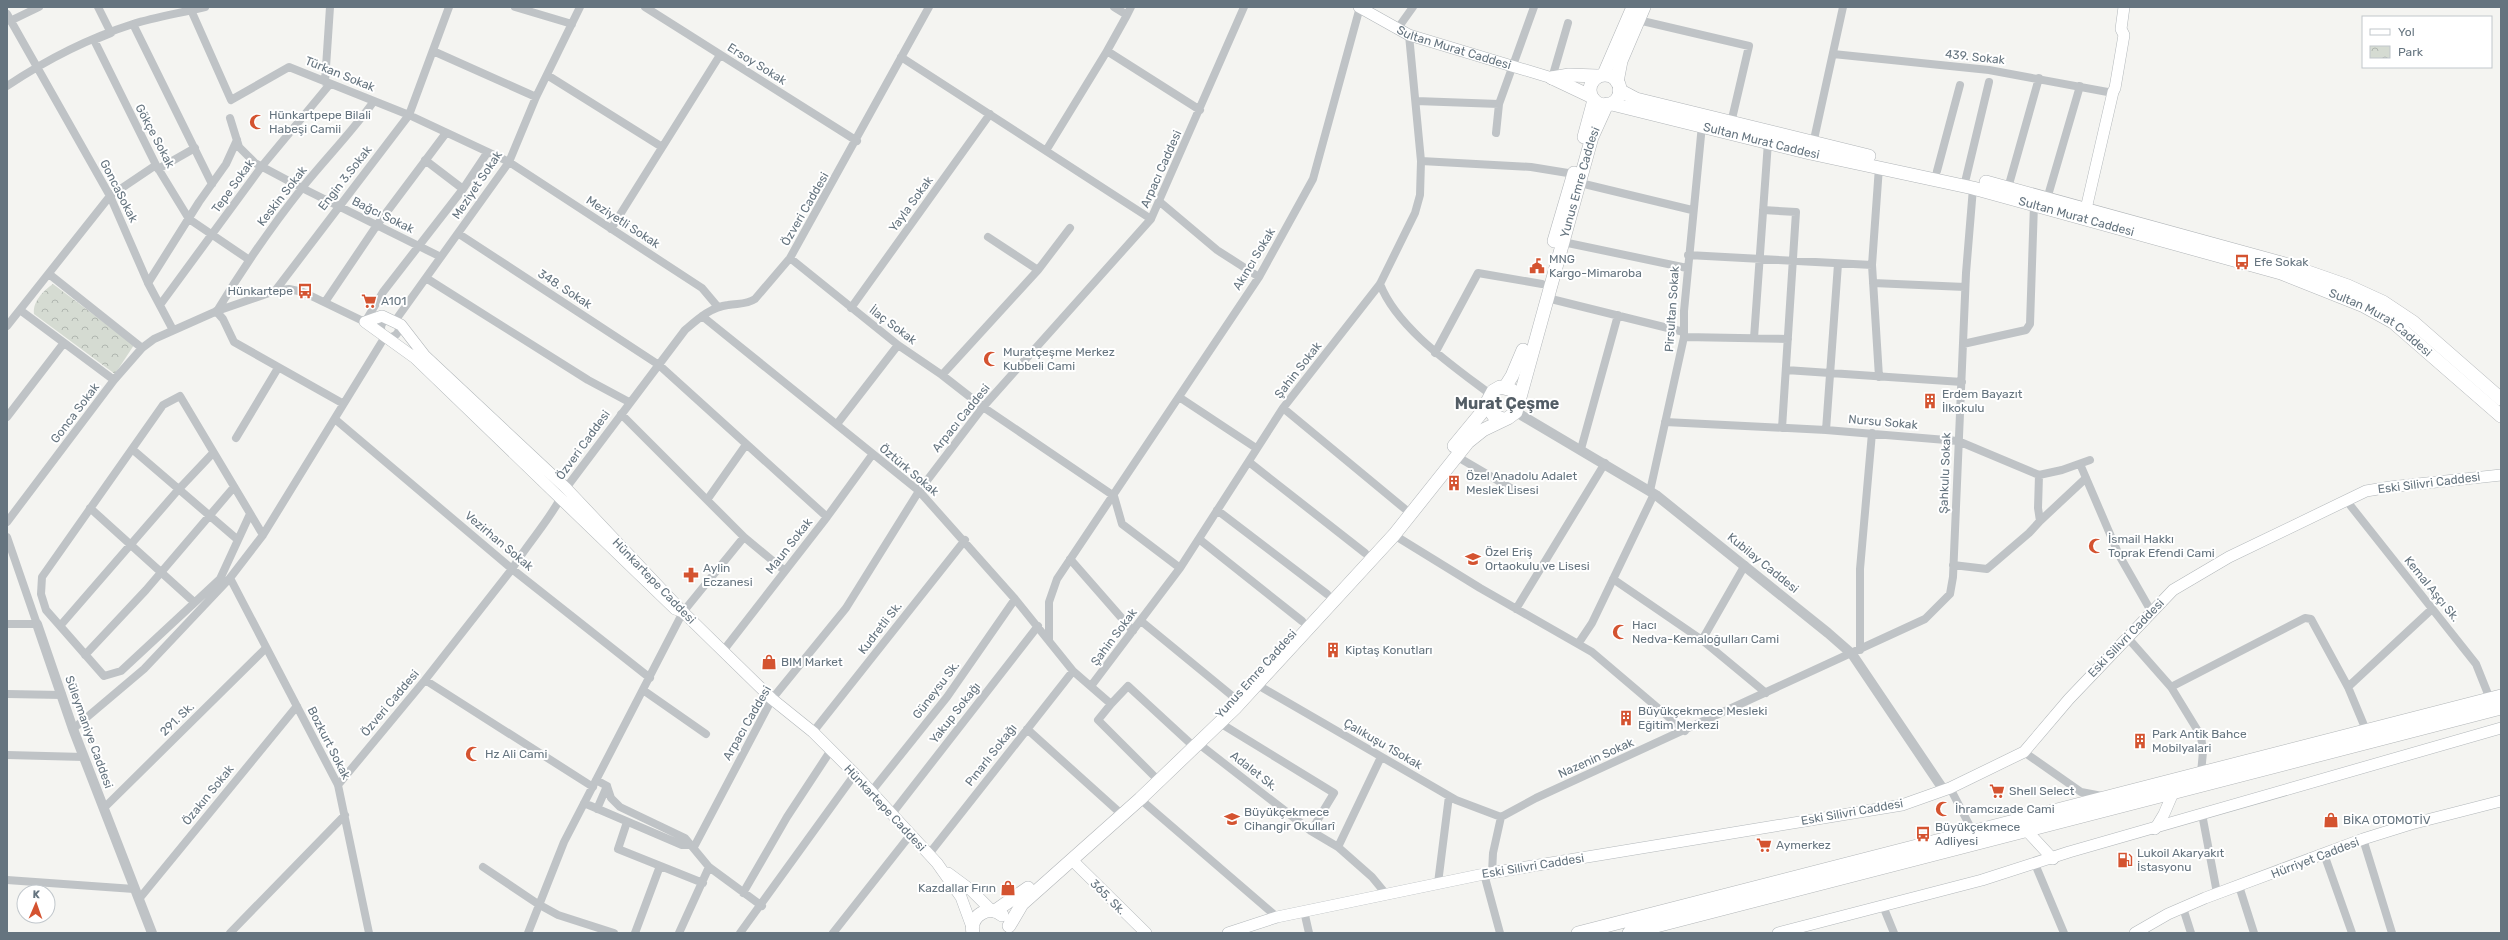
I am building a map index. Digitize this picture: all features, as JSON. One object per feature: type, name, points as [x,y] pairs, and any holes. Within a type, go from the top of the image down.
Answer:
[{"type":"main road","name":"Sultan Murat Caddesi","points":[[1359,7],[1409,35],[1552,78]]},
{"type":"main road","points":[[1505,387],[1520,361],[1542,284],[1577,178],[1592,98],[1590,88],[1601,75],[1634,7]]},
{"type":"main road","points":[[1552,78],[1592,98],[1609,104],[1618,97],[1621,62],[1644,7]]},
{"type":"main road","points":[[2085,213],[2113,92],[2116,88],[2124,35],[2121,29],[2124,7]]},
{"type":"main road","points":[[1552,78],[1569,75],[1609,75],[1618,86]]},
{"type":"main road","name":"Sultan Murat Caddesi","points":[[1618,86],[1636,99],[1813,144],[1937,171],[2034,204],[2085,213]]},
{"type":"main road","name":"Sultan Murat Caddesi","points":[[1609,104],[1879,167],[2008,188],[2047,199],[2085,213],[2202,246],[2281,273],[2364,306],[2387,319],[2432,354],[2501,416]]},
{"type":"main road","name":"Yunus Emre Caddesi","points":[[1517,406],[1563,242],[1577,178],[1592,137],[1609,104]]},
{"type":"main road","points":[[2202,246],[2317,274],[2383,302],[2413,322],[2501,399]]},
{"type":"main road","points":[[365,322],[382,316],[395,321]]},
{"type":"main road","name":"Hünkartepe Caddesi","points":[[395,321],[425,356],[723,651],[772,699],[813,732],[855,774],[891,815],[911,834],[937,863]]},
{"type":"main road","points":[[365,322],[386,335],[415,358],[563,493]]},
{"type":"main road","points":[[1009,930],[1022,904],[1070,858],[1140,799],[1195,744],[1220,723],[1394,535],[1456,456],[1483,430],[1503,419],[1517,406],[1512,390],[1505,387],[1496,389],[1489,400],[1493,415],[1503,419]]},
{"type":"main road","name":"Yunus Emre Caddesi","points":[[972,931],[981,913],[993,911],[1022,893],[1070,858],[1118,811],[1195,744],[1236,699],[1302,621],[1405,508],[1489,400]]},
{"type":"main road","name":"Eski Silivri Caddesi","points":[[1228,933],[1277,917],[1488,873],[1902,805],[1947,788],[2024,752],[2068,699],[2151,611],[2173,590],[2229,557],[2328,511],[2346,500],[2366,491],[2390,486],[2501,474]]},
{"type":"main road","points":[[1578,933],[2495,697]]},
{"type":"main road","points":[[1629,933],[2501,708]]},
{"type":"main road","points":[[1778,933],[2035,864],[2202,814],[2501,728]]},
{"type":"main road","points":[[2155,829],[2173,793]]},
{"type":"main road","name":"Hürriyet Caddesi","points":[[2135,933],[2183,908],[2217,893],[2240,886],[2363,839],[2411,824],[2501,801]]},
{"type":"main road","points":[[2027,831],[2053,858]]},
{"type":"main road","name":"365. Sk.","points":[[1070,858],[1146,933]]},
{"type":"main road","points":[[937,863],[972,890],[993,911],[1004,916],[1009,930]]},
{"type":"main road","points":[[937,863],[961,897],[972,931]]},
{"type":"street","points":[[35,67],[9,18],[39,7]]},
{"type":"street","points":[[7,86],[35,67],[111,33],[98,7]]},
{"type":"street","points":[[94,40],[133,24],[205,7]]},
{"type":"street","points":[[328,83],[330,7]]},
{"type":"street","name":"Engin 3.Sokak","points":[[275,291],[338,206],[409,115],[449,7]]},
{"type":"street","points":[[515,7],[572,24]]},
{"type":"street","name":"Meziyet Sokak","points":[[395,321],[459,234],[509,162],[536,97],[580,7]]},
{"type":"street","name":"Ersoy Sokak","points":[[645,7],[857,141]]},
{"type":"street","name":"Özveri Caddesi","points":[[338,785],[425,680],[512,569],[563,493],[629,402],[685,330],[702,316],[718,307],[748,303],[755,299],[790,258],[857,141],[929,7]]},
{"type":"street","points":[[1114,7],[1127,15]]},
{"type":"street","points":[[1047,150],[1107,51],[1131,7]]},
{"type":"street","name":"Arpacı Caddesi","points":[[691,846],[772,699],[846,608],[918,491],[983,407],[1151,219],[1160,202],[1244,7]]},
{"type":"street","name":"Akıncı Sokak","points":[[1049,641],[1049,602],[1052,590],[1070,559],[1114,496],[1259,277],[1313,179],[1359,7]]},
{"type":"street","points":[[1398,28],[1413,7]]},
{"type":"street","points":[[1496,133],[1499,104],[1514,67],[1534,7]]},
{"type":"street","points":[[1813,144],[1843,7]]},
{"type":"street","name":"Türkan Sokak","points":[[191,10],[231,100],[289,67],[409,115],[487,153],[509,162]]},
{"type":"street","points":[[1638,20],[1749,46],[1731,123]]},
{"type":"street","points":[[1552,78],[1568,23]]},
{"type":"street","points":[[133,24],[212,184]]},
{"type":"street","name":"Şahin Sokak","points":[[1091,686],[1180,568],[1283,408],[1380,284],[1414,213],[1420,195],[1421,161],[1409,35]]},
{"type":"street","name":"Gökçe Sokak","points":[[94,40],[157,167],[189,219],[248,259]]},
{"type":"street","points":[[433,51],[536,97]]},
{"type":"street","points":[[1107,51],[1200,110]]},
{"type":"street","name":"439. Sokak","points":[[1833,54],[1989,70],[2113,92]]},
{"type":"street","points":[[611,229],[720,55]]},
{"type":"street","points":[[901,57],[1047,150],[1151,219]]},
{"type":"street","name":"GoncaSokak","points":[[35,67],[110,196],[148,283],[172,330]]},
{"type":"street","points":[[547,75],[662,147]]},
{"type":"street","points":[[2008,188],[2039,78]]},
{"type":"street","name":"Şahkulu Sokak","points":[[1766,693],[1925,619],[1950,594],[1953,565],[1962,382],[1970,183],[1989,82]]},
{"type":"street","name":"Tepe Sokak","points":[[160,305],[262,166],[328,83]]},
{"type":"street","points":[[1937,171],[1960,85]]},
{"type":"street","points":[[2047,199],[2080,86]]},
{"type":"street","name":"Keskin Sokak","points":[[216,311],[248,259],[302,188],[340,146],[374,101]]},
{"type":"street","points":[[1416,101],[1499,104]]},
{"type":"street","name":"Yayla Sokak","points":[[851,308],[990,114]]},
{"type":"street","name":"Bağcı Sokak","points":[[230,118],[239,147],[255,163],[441,257]]},
{"type":"street","name":"Pirsultan Sokak","points":[[1578,644],[1592,623],[1652,492],[1684,334],[1688,255],[1702,126]]},
{"type":"street","points":[[325,302],[377,225],[446,132]]},
{"type":"street","points":[[148,283],[226,164],[237,140]]},
{"type":"street","points":[[1754,338],[1761,259],[1768,142]]},
{"type":"street","points":[[7,325],[110,196],[157,167],[195,148]]},
{"type":"street","points":[[365,322],[383,292],[463,189],[487,153]]},
{"type":"street","points":[[425,160],[463,189]]},
{"type":"street","points":[[1421,161],[1531,167],[1577,178],[1692,210]]},
{"type":"street","name":"Meziyetli Sokak","points":[[509,162],[702,288],[718,307]]},
{"type":"street","points":[[1879,167],[1872,266],[1879,377]]},
{"type":"street","points":[[1160,202],[1217,250],[1259,277]]},
{"type":"street","points":[[1963,344],[2026,330],[2031,317],[2034,204]]},
{"type":"street","points":[[1764,210],[1796,212],[1782,428]]},
{"type":"street","points":[[942,375],[1038,270],[1070,228]]},
{"type":"street","name":"348. Sokak","points":[[459,234],[659,365],[745,446],[827,517]]},
{"type":"street","points":[[988,237],[1038,270]]},
{"type":"street","points":[[1563,242],[1687,268]]},
{"type":"street","points":[[1688,255],[1872,266]]},
{"type":"street","name":"İlaç Sokak","points":[[790,258],[898,345],[942,375],[983,407],[1114,496]]},
{"type":"street","points":[[1826,430],[1838,264]]},
{"type":"street","points":[[1435,353],[1478,273],[1542,284]]},
{"type":"street","points":[[48,274],[142,348]]},
{"type":"street","points":[[426,278],[588,380],[629,402]]},
{"type":"street","points":[[1873,283],[1965,287]]},
{"type":"street","points":[[1380,284],[1386,299],[1435,353],[1489,400]]},
{"type":"street","name":"Gonca Sokak","points":[[7,522],[114,380],[142,348],[172,330],[216,311],[275,291],[289,289],[303,292],[365,322]]},
{"type":"street","points":[[1547,298],[1618,315],[1684,334],[1788,339]]},
{"type":"street","points":[[20,310],[63,344],[114,380]]},
{"type":"street","points":[[216,311],[223,319],[234,342],[342,403]]},
{"type":"street","points":[[1581,449],[1618,315]]},
{"type":"street","name":"Öztürk Sokak","points":[[702,316],[918,491],[965,540],[1038,626],[1073,671],[1111,704]]},
{"type":"street","points":[[387,320],[395,321],[398,325],[398,333],[394,336],[386,335],[382,331],[383,324],[387,320]]},
{"type":"street","points":[[73,729],[144,669],[230,578],[263,535],[336,420],[342,403],[386,335]]},
{"type":"street","points":[[7,417],[63,344]]},
{"type":"street","points":[[837,424],[898,345]]},
{"type":"street","points":[[236,438],[278,368]]},
{"type":"street","points":[[1786,370],[1831,375],[1962,382]]},
{"type":"street","points":[[250,514],[220,578],[121,670],[104,676],[46,610],[41,594],[42,577],[163,405],[180,396],[263,535]]},
{"type":"street","points":[[1179,397],[1256,448]]},
{"type":"street","name":"Kubilay Caddesi","points":[[1517,406],[1581,449],[1652,492],[1856,652],[1947,788]]},
{"type":"street","points":[[1283,408],[1405,508]]},
{"type":"street","points":[[621,414],[744,536],[785,571]]},
{"type":"street","name":"Vezirhan Sokak","points":[[336,420],[512,569],[650,678]]},
{"type":"street","name":"Nursu Sokak","points":[[1665,422],[1826,430],[1958,441],[2039,475]]},
{"type":"street","points":[[1856,652],[1860,569],[1872,433]]},
{"type":"street","points":[[707,500],[745,446]]},
{"type":"street","points":[[132,449],[209,518],[238,540]]},
{"type":"street","points":[[60,626],[132,545],[178,490],[214,453]]},
{"type":"street","name":"Maun Sokak","points":[[723,651],[827,517],[872,455]]},
{"type":"street","points":[[1456,456],[1514,490]]},
{"type":"street","points":[[2040,521],[2038,508],[2039,475],[2090,460]]},
{"type":"street","points":[[1249,462],[1365,553]]},
{"type":"street","points":[[1516,609],[1605,463]]},
{"type":"street","points":[[2080,464],[2118,555],[2151,611]]},
{"type":"street","points":[[1953,565],[1987,569],[2029,533],[2086,478]]},
{"type":"street","points":[[85,655],[209,518],[234,487]]},
{"type":"street","points":[[1114,496],[1122,524],[1180,568]]},
{"type":"street","name":"Kemal Aşçı Sk.","points":[[2346,500],[2476,664],[2495,697]]},
{"type":"street","points":[[90,508],[194,602]]},
{"type":"street","points":[[1217,510],[1327,594]]},
{"type":"street","points":[[1394,535],[1516,609],[1592,652],[1685,730]]},
{"type":"street","points":[[528,933],[538,904],[564,842],[684,612],[744,536]]},
{"type":"street","name":"Süleymaniye Caddesi","points":[[7,537],[73,729],[152,933]]},
{"type":"street","points":[[1199,539],[1302,621]]},
{"type":"street","name":"Kudretli Sk.","points":[[813,732],[965,540]]},
{"type":"street","points":[[1070,559],[1133,631]]},
{"type":"street","points":[[1702,640],[1744,565]]},
{"type":"street","name":"Bozkurt Sokak","points":[[230,578],[338,785],[369,933]]},
{"type":"street","points":[[1613,579],[1702,640],[1766,693]]},
{"type":"street","name":"Güneysu Sk.","points":[[871,792],[947,697],[1015,599]]},
{"type":"street","points":[[2348,687],[2432,610]]},
{"type":"street","points":[[2171,687],[2306,618],[2311,619],[2314,622],[2348,687],[2366,730]]},
{"type":"street","points":[[1141,621],[1236,699]]},
{"type":"street","points":[[7,624],[37,624]]},
{"type":"street","name":"Yakup Sokağı","points":[[891,815],[1038,626]]},
{"type":"street","points":[[2127,637],[2171,687],[2201,736],[2203,752],[2201,773]]},
{"type":"street","name":"291. Sk.","points":[[104,808],[266,648]]},
{"type":"street","name":"Pınarlı Sokağı","points":[[929,854],[1073,671]]},
{"type":"street","points":[[425,680],[594,783],[608,786]]},
{"type":"street","name":"Çalıkuşu 1Sokak","points":[[1256,684],[1449,796],[1501,816]]},
{"type":"street","name":"Adalet Sk.","points":[[1111,704],[1128,686],[1195,744],[1312,831],[1338,847],[1372,877],[1386,894]]},
{"type":"street","points":[[643,690],[706,734]]},
{"type":"street","name":"Nazenin Sokak","points":[[1501,816],[1536,798],[1766,693]]},
{"type":"street","points":[[7,694],[62,695]]},
{"type":"street","points":[[1111,704],[1098,720],[1156,778]]},
{"type":"street","name":"Özakın Sokak","points":[[139,899],[297,706]]},
{"type":"street","points":[[1220,723],[1334,793],[1312,831]]},
{"type":"street","points":[[1027,729],[1118,811]]},
{"type":"street","points":[[743,893],[787,817],[831,750]]},
{"type":"street","points":[[2024,752],[2081,792],[2106,797]]},
{"type":"street","points":[[7,755],[84,757]]},
{"type":"street","points":[[1338,847],[1382,757]]},
{"type":"street","points":[[740,933],[762,906],[855,774]]},
{"type":"street","points":[[608,786],[611,798],[620,807],[685,838],[709,867],[762,906]]},
{"type":"street","points":[[597,809],[608,786]]},
{"type":"street","points":[[1947,788],[1973,832]]},
{"type":"street","points":[[1438,884],[1449,796]]},
{"type":"street","points":[[1140,799],[1277,917]]},
{"type":"street","points":[[584,803],[682,845],[691,846]]},
{"type":"street","points":[[2202,814],[2217,893]]},
{"type":"street","points":[[230,933],[345,815]]},
{"type":"street","points":[[1500,933],[1488,873],[1501,816]]},
{"type":"street","points":[[627,822],[618,849],[703,883]]},
{"type":"street","points":[[833,933],[911,834]]},
{"type":"street","points":[[2363,839],[2392,933]]},
{"type":"street","points":[[2324,854],[2352,933]]},
{"type":"street","points":[[2035,864],[2064,933]]},
{"type":"street","points":[[635,933],[660,866]]},
{"type":"street","points":[[483,867],[538,904],[558,915],[591,930],[614,933]]},
{"type":"street","points":[[679,933],[709,867]]},
{"type":"street","points":[[7,880],[134,889]]},
{"type":"street","points":[[2240,886],[2254,933]]},
{"type":"street","points":[[1883,906],[1894,933]]},
{"type":"street","points":[[2183,908],[2191,933]]},
{"type":"street","points":[[1304,911],[1309,933]]},
{"type":"green space","points":[[53,284],[134,345],[115,374],[34,314],[37,301]]},
{"type":"place","name":"Hünkartpepe Bilali Habeşi Camii","points":[[257,122]]},
{"type":"place","name":"Efe Sokak","points":[[2242,262]]},
{"type":"place","name":"MNG Kargo-Mimaroba","points":[[1537,266]]},
{"type":"place","name":"Hünkartepe","points":[[305,291]]},
{"type":"place","name":"A101","points":[[369,301]]},
{"type":"place","name":"Muratçeşme Merkez Kubbeli Cami","points":[[991,359]]},
{"type":"place","name":"Erdem Bayazıt İlkokulu","points":[[1930,401]]},
{"type":"place","name":"Özel Anadolu Adalet Meslek Lisesi","points":[[1454,483]]},
{"type":"place","name":"İsmail Hakkı Toprak Efendi Cami","points":[[2096,546]]},
{"type":"place","name":"Özel Eriş Ortaokulu ve Lisesi","points":[[1473,559]]},
{"type":"place","name":"Aylin Eczanesi","points":[[691,575]]},
{"type":"place","name":"Hacı Nedva-Kemaloğulları Cami","points":[[1620,632]]},
{"type":"place","name":"Kiptaş Konutları","points":[[1333,650]]},
{"type":"place","name":"BIM Market","points":[[769,662]]},
{"type":"place","name":"Büyükçekmece Mesleki Eğitim Merkezi","points":[[1626,718]]},
{"type":"place","name":"Park Antik Bahce Mobilyalari","points":[[2140,741]]},
{"type":"place","name":"Hz Ali Cami","points":[[473,754]]},
{"type":"place","name":"Shell Select","points":[[1997,791]]},
{"type":"place","name":"İhramcızade Cami","points":[[1943,809]]},
{"type":"place","name":"Büyükçekmece Cihangir Okullarî","points":[[1232,819]]},
{"type":"place","name":"BİKA OTOMOTİV","points":[[2331,820]]},
{"type":"place","name":"Büyükçekmece Adliyesi","points":[[1923,834]]},
{"type":"place","name":"Aymerkez","points":[[1764,845]]},
{"type":"place","name":"Lukoil Akaryakıt İstasyonu","points":[[2125,860]]},
{"type":"place","name":"Kazdallar Fırın","points":[[1008,888]]},
{"type":"district","name":"Murat Çeşme","points":[[1507,403]]}]
